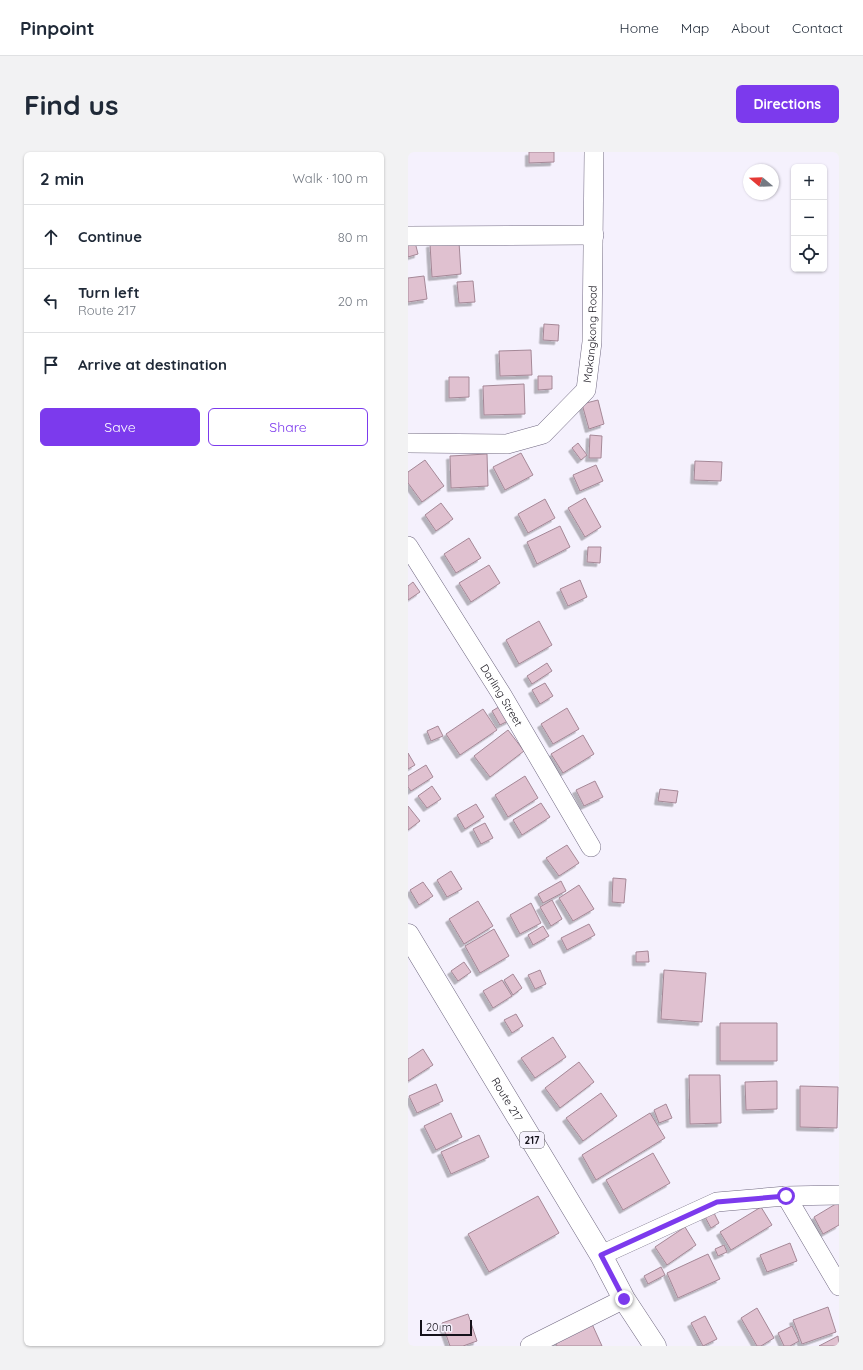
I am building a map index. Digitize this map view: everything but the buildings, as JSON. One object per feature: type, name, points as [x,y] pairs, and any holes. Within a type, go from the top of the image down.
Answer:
[{"type":"main road","name":"Route 217","points":[[408,935],[601,1255],[624,1299],[654,1346]]},
{"type":"street","name":"Makangkong Road","points":[[408,443],[506,444],[543,434],[586,390],[592,342],[594,152]]},
{"type":"street","points":[[408,236],[594,235]]},
{"type":"street","name":"Darling Street","points":[[408,546],[502,695],[590,847]]},
{"type":"street","points":[[786,1196],[839,1286]]},
{"type":"street","points":[[601,1255],[717,1202],[786,1196],[839,1196]]},
{"type":"street","points":[[530,1346],[624,1299]]},
{"type":"route","points":[[624,1299],[601,1255],[717,1202],[786,1196]]}]
